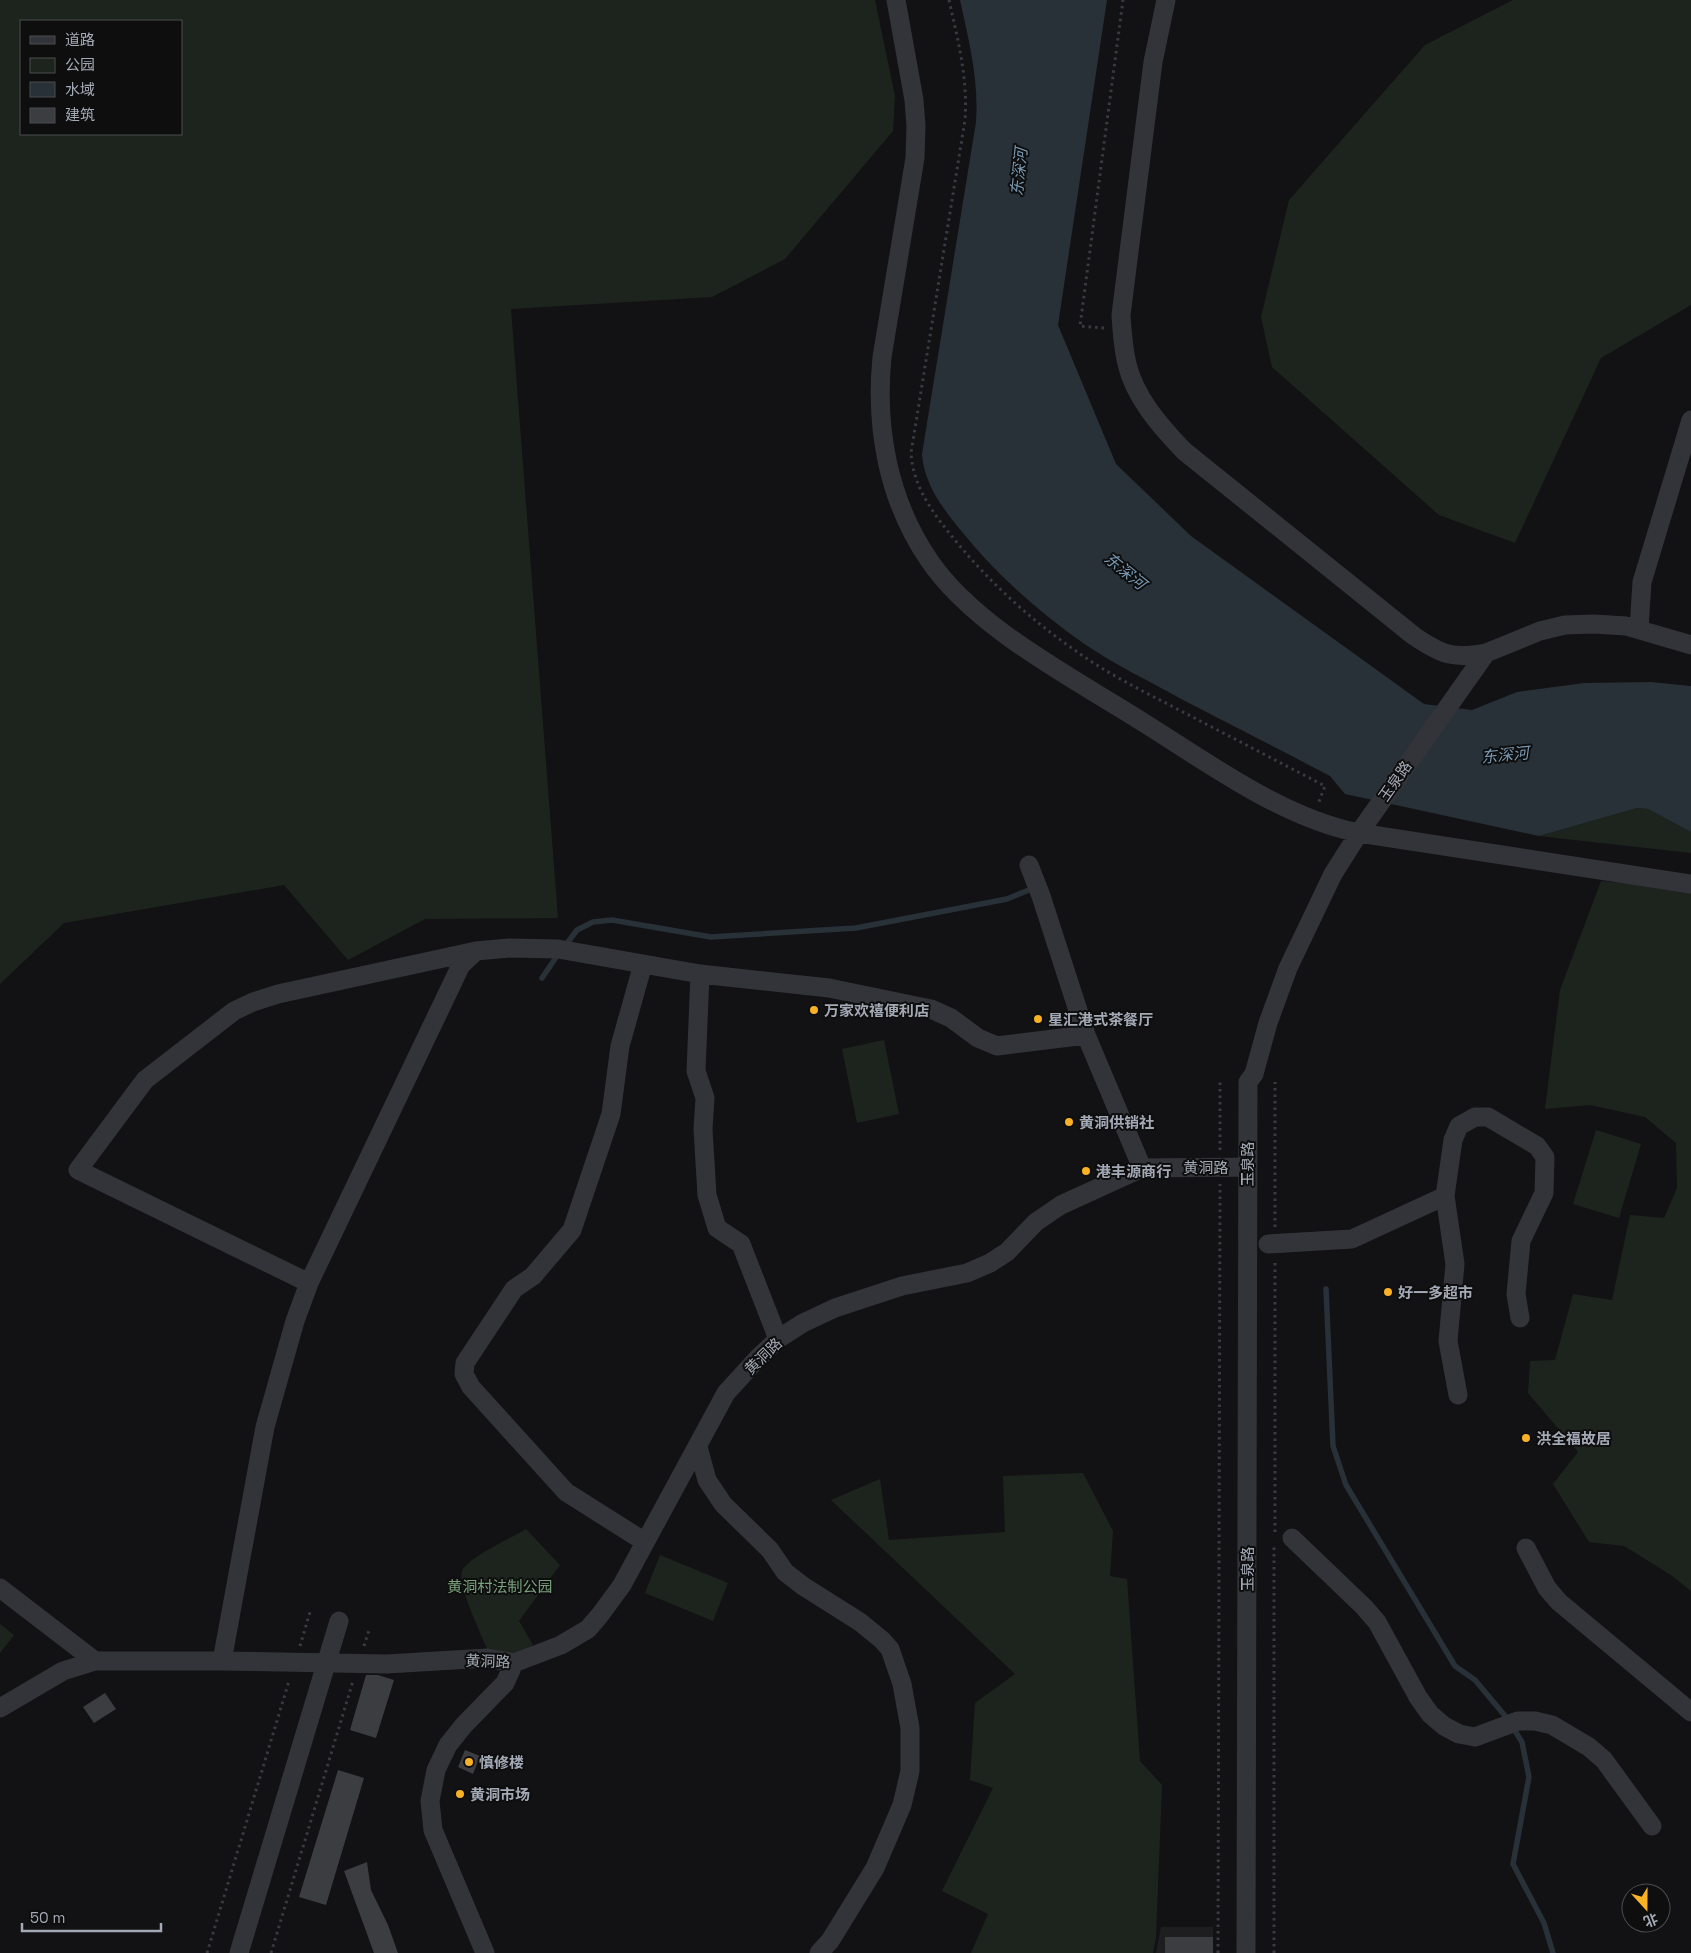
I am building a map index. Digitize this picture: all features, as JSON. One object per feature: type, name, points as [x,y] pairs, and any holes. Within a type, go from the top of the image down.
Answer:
[{"type":"street","points":[[896,0],[913,91],[916,126],[915,158],[882,357],[879,409],[886,460],[900,503],[915,536],[928,558],[955,592],[993,625],[1041,658],[1228,775],[1278,804],[1313,820],[1336,828],[1359,832],[1691,884]]},
{"type":"street","points":[[1166,0],[1153,62],[1121,315],[1123,342],[1128,366],[1137,389],[1161,425],[1184,451],[1430,647],[1448,654],[1464,657],[1486,653],[1540,631],[1565,625],[1594,624],[1626,626],[1691,645]]},
{"type":"street","points":[[1639,629],[1642,582],[1691,420]]},
{"type":"street","name":"玉泉路","points":[[1246,1953],[1248,1082],[1254,1074],[1268,1023],[1288,968],[1334,874],[1359,832],[1486,653]]},
{"type":"street","points":[[1029,864],[1086,1035],[1142,1168]]},
{"type":"street","points":[[309,1283],[78,1170],[145,1080],[234,1011],[253,1002],[278,994],[476,951],[509,948],[558,949],[700,974],[829,988],[931,1009],[951,1018],[978,1038],[997,1046],[1086,1035]]},
{"type":"street","points":[[222,1661],[265,1427],[295,1321],[309,1283],[461,965],[476,951]]},
{"type":"street","points":[[642,964],[620,1046],[610,1114],[572,1230],[533,1276],[514,1289],[465,1363],[464,1374],[471,1387],[566,1492],[644,1542]]},
{"type":"street","points":[[700,974],[696,1071],[705,1098],[703,1130],[707,1195],[717,1228],[741,1244],[778,1339]]},
{"type":"street","points":[[1458,1395],[1448,1341],[1455,1264],[1445,1196],[1453,1140],[1459,1126],[1475,1117],[1488,1117],[1537,1146],[1545,1157],[1544,1192],[1521,1241],[1516,1294],[1520,1318]]},
{"type":"street","name":"黄洞路","points":[[0,1708],[63,1671],[95,1661],[387,1664],[487,1658],[514,1664],[561,1645],[588,1629],[622,1585],[726,1394],[778,1339],[803,1323],[835,1308],[902,1286],[967,1272],[990,1263],[1007,1252],[1036,1222],[1060,1205],[1142,1168],[1248,1167]]},
{"type":"street","points":[[1273,1245],[1352,1239],[1445,1196]]},
{"type":"street","points":[[698,1447],[708,1480],[723,1504],[770,1550],[786,1572],[803,1586],[860,1622],[882,1640],[890,1649],[902,1684],[910,1728],[910,1771],[902,1805],[875,1868],[830,1941],[819,1953]]},
{"type":"street","points":[[1292,1538],[1364,1606],[1377,1622],[1418,1697],[1430,1714],[1444,1726],[1459,1734],[1475,1737],[1518,1721],[1535,1721],[1552,1725],[1588,1747],[1604,1760],[1652,1826]]},
{"type":"street","points":[[1526,1548],[1547,1588],[1559,1602],[1691,1712]]},
{"type":"street","points":[[0,1588],[95,1661]]},
{"type":"street","points":[[239,1953],[339,1621]]},
{"type":"street","points":[[485,1953],[433,1830],[430,1801],[436,1770],[448,1746],[464,1725],[505,1683],[514,1664]]},
{"type":"path","points":[[949,0],[965,76],[967,98],[965,120],[910,453],[916,483],[930,507],[966,554],[988,578],[1043,627],[1104,670],[1325,786],[1317,807]]},
{"type":"path","points":[[1107,328],[1080,326],[1123,0]]},
{"type":"path","points":[[1220,1082],[1220,1152]]},
{"type":"path","points":[[1274,1953],[1273,1245],[1276,1082]]},
{"type":"path","points":[[1218,1953],[1220,1181]]},
{"type":"path","points":[[299,1650],[310,1612]]},
{"type":"path","points":[[363,1649],[369,1630]]},
{"type":"path","points":[[271,1953],[354,1677]]},
{"type":"path","points":[[207,1953],[290,1679]]},
{"type":"shaded area","points":[[1161,1927],[1213,1927],[1213,1953],[1156,1953]]},
{"type":"green space","points":[[0,0],[875,0],[895,96],[893,131],[785,259],[712,297],[511,309],[558,918],[425,919],[348,960],[284,885],[64,923],[0,984]]},
{"type":"green space","points":[[1513,0],[1691,0],[1691,305],[1601,358],[1515,543],[1439,515],[1272,367],[1261,317],[1289,200],[1425,45]]},
{"type":"green space","points":[[1637,808],[1648,809],[1691,832],[1691,853],[1539,836]]},
{"type":"green space","points":[[1601,881],[1691,889],[1691,1591],[1671,1575],[1624,1546],[1589,1542],[1553,1484],[1578,1452],[1528,1393],[1530,1361],[1555,1360],[1573,1294],[1612,1300],[1630,1215],[1664,1218],[1677,1188],[1676,1143],[1645,1117],[1590,1105],[1545,1109],[1560,990]]},
{"type":"green space","points":[[884,1040],[899,1114],[857,1123],[842,1049]]},
{"type":"green space","points":[[1596,1130],[1641,1144],[1619,1218],[1573,1204]]},
{"type":"green space","points":[[1083,1473],[1113,1531],[1110,1576],[1127,1579],[1140,1761],[1162,1785],[1156,1937],[1153,1953],[971,1953],[988,1914],[942,1891],[993,1788],[970,1780],[975,1703],[1015,1674],[831,1500],[880,1479],[889,1540],[1005,1532],[1003,1476]]},
{"type":"green space","name":"黄洞村法制公园","points":[[526,1529],[560,1565],[519,1621],[533,1645],[515,1655],[488,1651],[466,1599],[461,1578],[462,1571],[472,1560],[481,1554]]},
{"type":"green space","points":[[660,1555],[728,1583],[713,1621],[645,1593]]},
{"type":"green space","points":[[0,1624],[14,1635],[0,1653]]},
{"type":"water","name":"东深河","points":[[960,0],[1107,0],[1058,325],[1116,464],[1191,536],[1424,704],[1472,710],[1517,692],[1584,683],[1651,682],[1691,686],[1691,832],[1648,809],[1637,808],[1539,836],[1345,794],[1330,776],[1185,701],[1095,651],[1050,619],[1019,592],[976,549],[936,496],[927,476],[922,454],[976,122],[975,76]]},
{"type":"building","points":[[366,1675],[378,1675],[394,1680],[376,1738],[350,1730]]},
{"type":"building","points":[[105,1693],[116,1709],[94,1723],[83,1707]]},
{"type":"building","name":"慎修楼","points":[[465,1750],[480,1756],[473,1774],[458,1767]]},
{"type":"building","points":[[338,1770],[364,1778],[326,1905],[299,1897]]},
{"type":"building","points":[[367,1862],[371,1890],[388,1925],[398,1953],[374,1953],[344,1871]]},
{"type":"building","points":[[1165,1937],[1213,1937],[1213,1953],[1165,1953]]},
{"type":"waterway","points":[[565,946],[577,930],[593,922],[612,920],[711,937],[856,928],[1007,899],[1034,888]]},
{"type":"waterway","points":[[542,978],[559,953]]},
{"type":"waterway","points":[[1326,1289],[1333,1446],[1346,1485],[1455,1666],[1475,1680],[1506,1717],[1522,1742],[1529,1777],[1513,1864],[1544,1923],[1553,1953]]},
{"type":"place","name":"万家欢禧便利店","points":[[814,1010]]},
{"type":"place","name":"星汇港式茶餐厅","points":[[1038,1019]]},
{"type":"place","name":"黄洞供销社","points":[[1069,1122]]},
{"type":"place","name":"港丰源商行","points":[[1086,1171]]},
{"type":"place","name":"好一多超市","points":[[1388,1292]]},
{"type":"place","name":"洪全福故居","points":[[1526,1438]]},
{"type":"place","name":"慎修楼","points":[[469,1762]]},
{"type":"place","name":"黄洞市场","points":[[460,1794]]}]
